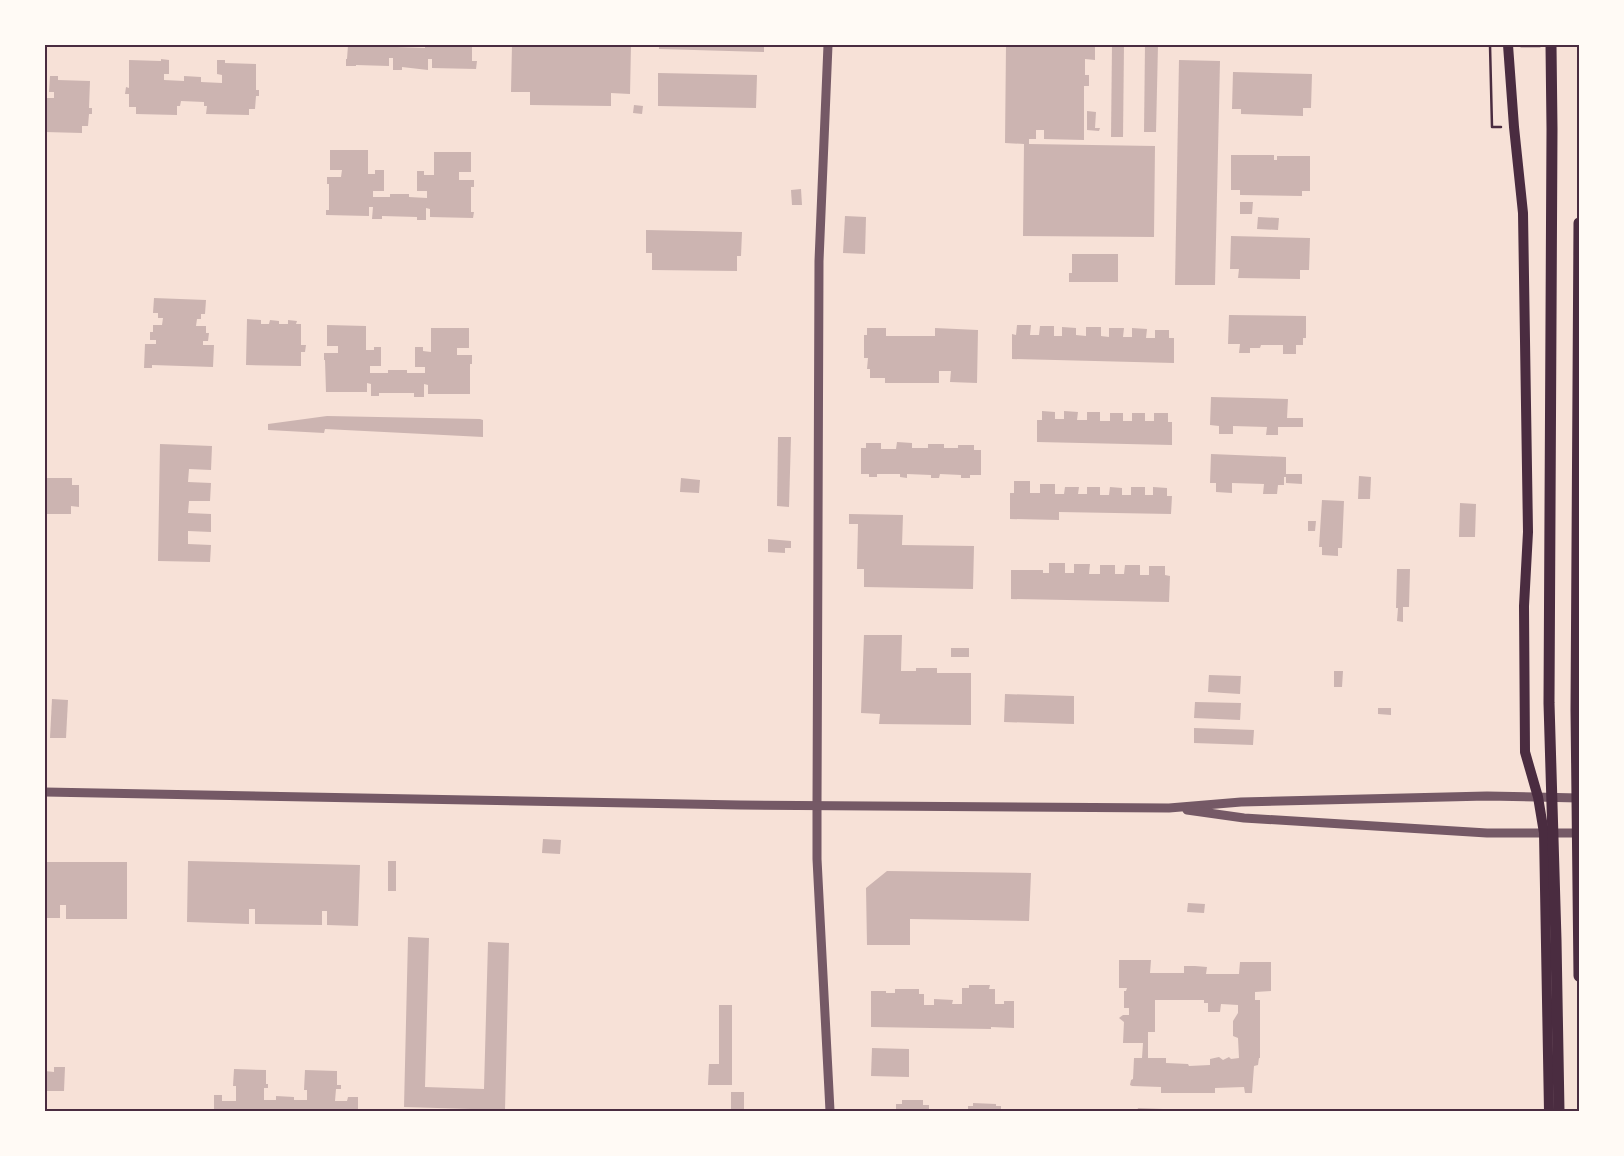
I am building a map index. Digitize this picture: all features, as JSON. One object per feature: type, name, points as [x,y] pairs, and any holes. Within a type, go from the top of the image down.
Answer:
[{"type":"highway","points":[[1544,45],[1552,129]]},
{"type":"highway","points":[[1551,45],[1549,704],[1559,1111]]},
{"type":"highway","points":[[1579,223],[1576,710],[1579,976]]},
{"type":"main road","points":[[1508,45],[1523,212],[1528,532],[1524,606],[1525,752],[1538,797],[1544,833],[1549,1111]]},
{"type":"street","points":[[828,45],[819,261],[816,806],[830,1111]]},
{"type":"street","points":[[45,792],[816,806],[1169,808],[1241,802],[1487,796],[1579,798]]},
{"type":"street","points":[[1169,808],[1244,818],[1487,833],[1579,833]]},
{"type":"path","points":[[1490,45],[1492,127]]},
{"type":"path","points":[[1559,46],[1579,45]]},
{"type":"path","points":[[1520,46],[1540,46]]},
{"type":"building","points":[[348,45],[397,45],[397,47],[425,48],[425,45],[472,45],[472,61],[477,61],[476,69],[432,68],[432,59],[428,59],[428,70],[402,67],[402,70],[393,70],[393,58],[389,58],[389,66],[346,66]]},
{"type":"building","points":[[512,45],[631,45],[630,94],[611,93],[611,106],[530,105],[530,92],[511,92]]},
{"type":"building","points":[[659,45],[764,45],[764,52],[659,49]]},
{"type":"building","points":[[1006,45],[1095,45],[1095,60],[1085,59],[1085,75],[1089,75],[1089,86],[1084,86],[1084,140],[1044,139],[1044,130],[1036,130],[1036,139],[1029,139],[1029,144],[1155,146],[1154,237],[1023,236],[1024,144],[1005,143]]},
{"type":"building","points":[[1112,45],[1124,45],[1123,137],[1111,137]]},
{"type":"building","points":[[1145,45],[1158,45],[1156,132],[1144,132]]},
{"type":"building","points":[[161,59],[169,60],[169,74],[164,74],[164,80],[184,81],[184,76],[201,77],[201,82],[222,83],[222,75],[217,74],[217,60],[225,60],[225,63],[256,64],[256,90],[259,90],[259,96],[256,96],[255,109],[249,109],[249,115],[206,114],[207,106],[204,106],[204,102],[181,101],[180,106],[177,106],[177,115],[136,114],[136,107],[129,107],[129,94],[125,94],[126,87],[129,88],[129,60],[161,61]]},
{"type":"building","points":[[1179,60],[1220,61],[1215,285],[1175,285]]},
{"type":"building","points":[[1233,72],[1312,74],[1311,108],[1303,108],[1303,116],[1241,114],[1241,109],[1232,109]]},
{"type":"building","points":[[658,73],[757,75],[756,108],[658,106]]},
{"type":"building","points":[[50,76],[58,76],[58,80],[90,81],[89,108],[92,108],[92,114],[89,114],[88,126],[82,126],[82,133],[45,132],[45,98],[54,98],[54,92],[49,92]]},
{"type":"building","points":[[634,105],[643,106],[642,114],[633,113]]},
{"type":"building","points":[[1087,111],[1096,112],[1095,128],[1100,128],[1099,131],[1087,130]]},
{"type":"building","points":[[330,150],[368,150],[368,174],[375,174],[375,170],[384,170],[384,191],[373,191],[373,197],[390,197],[390,194],[409,194],[409,197],[427,198],[427,191],[417,191],[417,171],[424,171],[424,175],[434,175],[434,152],[471,152],[471,172],[459,172],[459,180],[474,180],[474,187],[471,187],[471,212],[474,212],[473,218],[430,217],[430,209],[426,208],[426,220],[417,220],[417,217],[382,216],[382,219],[372,219],[373,207],[369,207],[369,216],[326,215],[326,210],[329,210],[329,184],[327,184],[327,177],[341,177],[342,170],[330,170]]},
{"type":"building","points":[[1231,155],[1274,155],[1274,160],[1277,160],[1277,156],[1310,156],[1310,191],[1302,191],[1302,196],[1240,195],[1240,190],[1231,190]]},
{"type":"building","points":[[801,189],[802,205],[792,205],[791,190]]},
{"type":"building","points":[[1240,202],[1253,202],[1252,214],[1240,214]]},
{"type":"building","points":[[845,216],[866,217],[865,254],[843,253]]},
{"type":"building","points":[[1258,217],[1279,218],[1278,230],[1257,229]]},
{"type":"building","points":[[646,230],[742,232],[741,256],[737,256],[737,271],[652,270],[652,253],[646,253]]},
{"type":"building","points":[[1231,236],[1310,238],[1309,270],[1300,270],[1300,279],[1238,278],[1239,269],[1230,269]]},
{"type":"building","points":[[1072,254],[1118,254],[1118,282],[1069,282],[1069,273],[1072,273]]},
{"type":"building","points":[[154,298],[206,300],[205,314],[201,314],[201,319],[197,319],[196,326],[206,326],[206,333],[209,333],[208,341],[203,341],[203,345],[214,345],[213,367],[152,365],[152,368],[144,368],[145,344],[156,344],[156,340],[150,340],[150,332],[153,332],[153,325],[162,325],[163,318],[158,318],[158,313],[153,313]]},
{"type":"building","points":[[1229,315],[1306,316],[1306,338],[1303,338],[1303,345],[1296,345],[1296,354],[1283,354],[1283,345],[1261,345],[1260,348],[1250,348],[1250,353],[1239,353],[1240,344],[1228,344]]},
{"type":"building","points":[[247,319],[261,320],[261,324],[269,324],[270,320],[279,321],[279,324],[288,324],[288,320],[297,321],[296,324],[301,324],[301,345],[306,345],[305,352],[301,352],[301,366],[246,365]]},
{"type":"building","points":[[327,325],[366,326],[366,350],[374,350],[374,347],[381,347],[381,366],[370,366],[370,373],[388,373],[388,370],[407,370],[407,373],[425,373],[425,367],[415,367],[415,347],[423,347],[423,351],[431,352],[431,328],[469,328],[469,348],[457,348],[457,355],[472,355],[472,364],[470,364],[470,394],[428,394],[428,385],[424,384],[424,397],[414,397],[414,393],[379,393],[379,396],[371,396],[371,384],[367,383],[367,392],[326,392],[324,353],[338,353],[338,346],[327,346]]},
{"type":"building","points":[[1017,325],[1031,325],[1030,335],[1039,335],[1040,326],[1054,326],[1054,336],[1062,336],[1062,327],[1076,328],[1076,335],[1086,336],[1086,327],[1101,327],[1101,336],[1109,337],[1109,328],[1124,328],[1123,337],[1132,337],[1132,328],[1147,329],[1146,338],[1155,338],[1155,330],[1169,330],[1169,338],[1174,338],[1174,363],[1012,359],[1012,334],[1016,335]]},
{"type":"building","points":[[867,328],[886,328],[886,336],[935,336],[935,328],[978,330],[977,383],[950,382],[951,371],[939,371],[939,383],[885,383],[885,378],[870,378],[870,369],[867,369],[868,358],[864,358],[864,335],[867,335]]},
{"type":"building","points":[[1211,397],[1288,399],[1287,418],[1303,418],[1303,427],[1278,427],[1278,435],[1266,435],[1267,427],[1233,426],[1233,434],[1219,434],[1219,426],[1210,425]]},
{"type":"building","points":[[1042,411],[1055,412],[1055,419],[1064,419],[1064,411],[1078,412],[1077,420],[1087,420],[1087,412],[1100,412],[1100,421],[1110,421],[1110,413],[1123,413],[1123,421],[1132,421],[1132,413],[1145,413],[1145,421],[1154,421],[1154,413],[1168,413],[1168,422],[1172,422],[1172,445],[1037,442],[1037,420],[1042,420]]},
{"type":"building","points":[[327,416],[480,419],[483,420],[483,437],[325,429],[324,433],[268,430],[268,424]]},
{"type":"building","points":[[778,437],[791,437],[789,507],[777,506]]},
{"type":"building","points":[[897,442],[912,443],[912,448],[928,448],[928,444],[944,444],[944,448],[958,448],[958,445],[974,445],[974,450],[981,450],[981,475],[970,475],[970,478],[961,478],[961,475],[940,474],[939,478],[931,478],[931,475],[907,474],[907,478],[900,477],[900,474],[877,474],[877,477],[869,477],[869,474],[861,474],[861,448],[866,448],[866,443],[881,443],[881,449],[896,449]]},
{"type":"building","points":[[160,444],[212,446],[211,470],[189,469],[188,482],[211,483],[210,501],[189,501],[188,513],[211,514],[211,532],[188,531],[188,544],[211,545],[210,562],[158,561]]},
{"type":"building","points":[[1211,454],[1286,457],[1286,474],[1302,474],[1302,484],[1286,483],[1286,477],[1284,477],[1284,485],[1278,485],[1277,494],[1263,494],[1264,484],[1232,483],[1232,493],[1216,492],[1216,483],[1210,483]]},
{"type":"building","points":[[1359,476],[1371,477],[1370,499],[1358,499]]},
{"type":"building","points":[[45,478],[72,478],[72,485],[79,485],[79,507],[71,506],[71,514],[45,514]]},
{"type":"building","points":[[681,478],[700,480],[699,493],[680,492]]},
{"type":"building","points":[[1014,481],[1030,481],[1030,493],[1040,493],[1040,484],[1055,484],[1055,494],[1064,494],[1065,487],[1079,487],[1078,494],[1087,494],[1087,487],[1100,487],[1100,495],[1109,495],[1110,487],[1122,488],[1122,495],[1131,495],[1131,487],[1145,487],[1145,495],[1153,495],[1153,487],[1167,488],[1167,496],[1172,496],[1171,514],[1059,512],[1059,520],[1010,519],[1010,493],[1014,493]]},
{"type":"building","points":[[1322,500],[1344,501],[1342,548],[1338,548],[1338,556],[1322,555],[1322,547],[1319,547]]},
{"type":"building","points":[[1460,503],[1476,504],[1475,537],[1459,537]]},
{"type":"building","points":[[849,514],[903,515],[902,545],[974,546],[973,589],[864,587],[864,569],[857,569],[858,524],[849,524]]},
{"type":"building","points":[[1308,521],[1316,521],[1315,531],[1308,531]]},
{"type":"building","points":[[768,539],[791,541],[791,548],[785,548],[785,553],[768,552]]},
{"type":"building","points":[[1049,563],[1065,563],[1065,573],[1074,573],[1074,564],[1090,564],[1089,574],[1100,574],[1100,565],[1115,565],[1115,574],[1124,574],[1125,565],[1140,565],[1140,575],[1149,575],[1149,566],[1165,566],[1165,575],[1170,576],[1169,602],[1011,599],[1011,570],[1043,570],[1043,573],[1049,573]]},
{"type":"building","points":[[1397,569],[1410,569],[1409,607],[1403,607],[1403,622],[1397,621]]},
{"type":"building","points":[[864,635],[902,635],[901,671],[916,671],[916,668],[937,668],[937,673],[971,673],[971,725],[879,724],[880,714],[861,713]]},
{"type":"building","points":[[951,648],[969,648],[969,657],[951,657]]},
{"type":"building","points":[[1334,671],[1343,671],[1342,687],[1334,687]]},
{"type":"building","points":[[1209,675],[1241,676],[1240,694],[1208,692]]},
{"type":"building","points":[[1005,694],[1074,696],[1074,724],[1004,722]]},
{"type":"building","points":[[52,699],[68,700],[66,738],[50,738]]},
{"type":"building","points":[[1195,702],[1241,703],[1240,720],[1194,718]]},
{"type":"building","points":[[1378,708],[1391,708],[1391,715],[1378,714]]},
{"type":"building","points":[[1194,728],[1254,730],[1253,745],[1194,743]]},
{"type":"building","points":[[543,839],[561,840],[560,854],[542,853]]},
{"type":"building","points":[[188,861],[360,865],[358,926],[327,925],[327,911],[322,911],[322,925],[255,924],[255,909],[249,909],[249,924],[187,922]]},
{"type":"building","points":[[388,861],[396,861],[396,891],[388,891]]},
{"type":"building","points":[[45,862],[127,862],[127,919],[66,919],[66,905],[60,905],[60,918],[45,918]]},
{"type":"building","points":[[887,871],[1031,873],[1029,921],[910,919],[910,945],[867,945],[866,888]]},
{"type":"building","points":[[1188,903],[1205,904],[1204,913],[1187,912]]},
{"type":"building","points":[[408,937],[429,938],[425,1087],[484,1089],[488,942],[509,943],[505,1110],[404,1107]]},
{"type":"building","points":[[1119,960],[1151,960],[1150,973],[1184,973],[1184,966],[1195,966],[1207,967],[1206,974],[1239,974],[1240,962],[1271,962],[1271,991],[1255,992],[1255,1000],[1260,1000],[1260,1058],[1258,1065],[1254,1066],[1252,1093],[1245,1093],[1244,1087],[1215,1088],[1215,1093],[1161,1093],[1161,1087],[1130,1085],[1133,1079],[1134,1058],[1142,1058],[1143,1043],[1123,1043],[1124,1022],[1119,1018],[1123,1015],[1129,1015],[1129,1008],[1124,1008],[1124,991],[1127,988],[1119,988]],"holes":[[[1155,1000],[1204,1000],[1204,1003],[1208,1003],[1208,1012],[1220,1012],[1221,1004],[1238,1005],[1238,1013],[1233,1021],[1233,1036],[1238,1038],[1239,1058],[1231,1059],[1229,1057],[1223,1060],[1219,1057],[1210,1059],[1210,1065],[1189,1066],[1188,1064],[1166,1063],[1166,1058],[1148,1058],[1148,1032],[1155,1032]]]},
{"type":"building","points":[[969,985],[990,985],[989,989],[995,989],[995,1004],[1004,1004],[1004,1001],[1014,1001],[1014,1028],[871,1027],[871,991],[895,993],[895,989],[919,989],[919,994],[924,994],[924,1005],[934,1005],[934,999],[953,1000],[952,1004],[962,1004],[962,988],[969,988]]},
{"type":"building","points":[[719,1005],[732,1005],[732,1085],[708,1085],[709,1064],[719,1064]]},
{"type":"building","points":[[872,1048],[909,1049],[909,1077],[871,1076]]},
{"type":"building","points":[[54,1067],[65,1067],[64,1091],[45,1091],[45,1071],[54,1072]]},
{"type":"building","points":[[234,1069],[266,1070],[266,1084],[268,1084],[268,1088],[264,1088],[264,1100],[276,1100],[276,1096],[294,1097],[294,1100],[307,1100],[307,1090],[304,1090],[305,1070],[337,1071],[337,1085],[341,1085],[341,1089],[336,1089],[335,1101],[347,1101],[348,1097],[358,1097],[358,1111],[214,1111],[214,1095],[222,1095],[222,1101],[236,1101],[236,1086],[233,1086]]},
{"type":"building","points":[[731,1092],[744,1092],[744,1111],[731,1111]]},
{"type":"building","points":[[902,1100],[923,1100],[923,1105],[929,1105],[929,1111],[896,1111],[896,1104],[902,1104]]},
{"type":"building","points":[[973,1103],[996,1104],[996,1106],[1001,1106],[1001,1111],[968,1111],[968,1106],[973,1106]]},
{"type":"building","points":[[1138,1108],[1163,1109],[1163,1111],[1137,1111]]},
{"type":"building","points":[[1186,1109],[1204,1109],[1204,1111],[1186,1111]]}]
